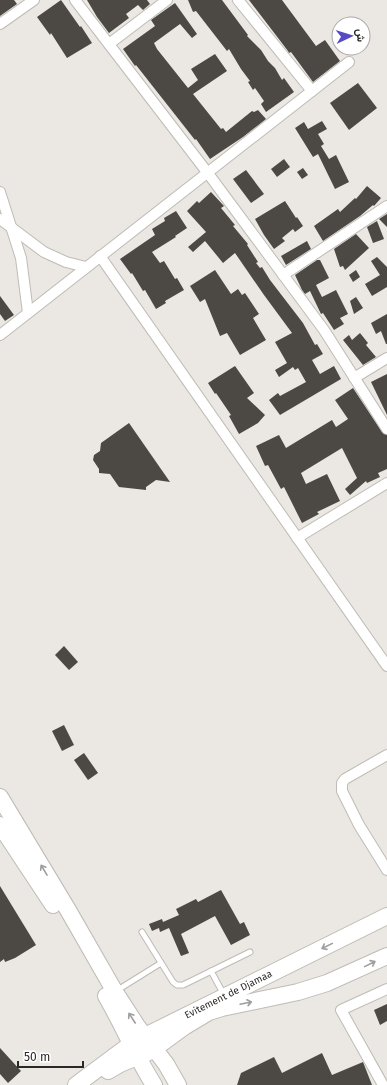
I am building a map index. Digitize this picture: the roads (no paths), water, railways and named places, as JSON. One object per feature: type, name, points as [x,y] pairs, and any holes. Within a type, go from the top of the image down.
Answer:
[{"type":"main road","points":[[0,797],[115,992],[142,1046],[154,1085]]},
{"type":"main road","points":[[0,825],[60,916],[121,1022],[142,1046],[166,1064],[178,1085]]},
{"type":"main road","name":"Evitement de Djamaa","points":[[76,1085],[225,996],[387,916]]},
{"type":"main road","name":"Evitement de Djamaa","points":[[90,1085],[142,1046],[209,1012],[313,988],[341,978],[387,956]]},
{"type":"street","points":[[0,24],[34,0]]},
{"type":"street","points":[[75,0],[208,172],[324,330],[387,429]]},
{"type":"street","points":[[109,44],[167,0]]},
{"type":"street","points":[[238,0],[312,91]]},
{"type":"street","points":[[0,335],[349,62]]},
{"type":"street","points":[[0,192],[21,258],[28,313]]},
{"type":"street","points":[[283,275],[387,206]]},
{"type":"street","points":[[0,219],[44,252],[66,262],[86,267]]},
{"type":"street","points":[[100,256],[387,666]]},
{"type":"street","points":[[354,378],[387,358]]},
{"type":"street","points":[[297,538],[387,483]]},
{"type":"street","points":[[387,755],[345,778],[342,783],[342,791],[359,825],[387,870]]},
{"type":"street","points":[[383,1085],[342,1010],[387,989]]},
{"type":"lane","points":[[142,932],[177,986],[183,985],[250,952]]},
{"type":"lane","points":[[115,992],[161,963]]},
{"type":"lane","points":[[211,971],[225,996]]}]
